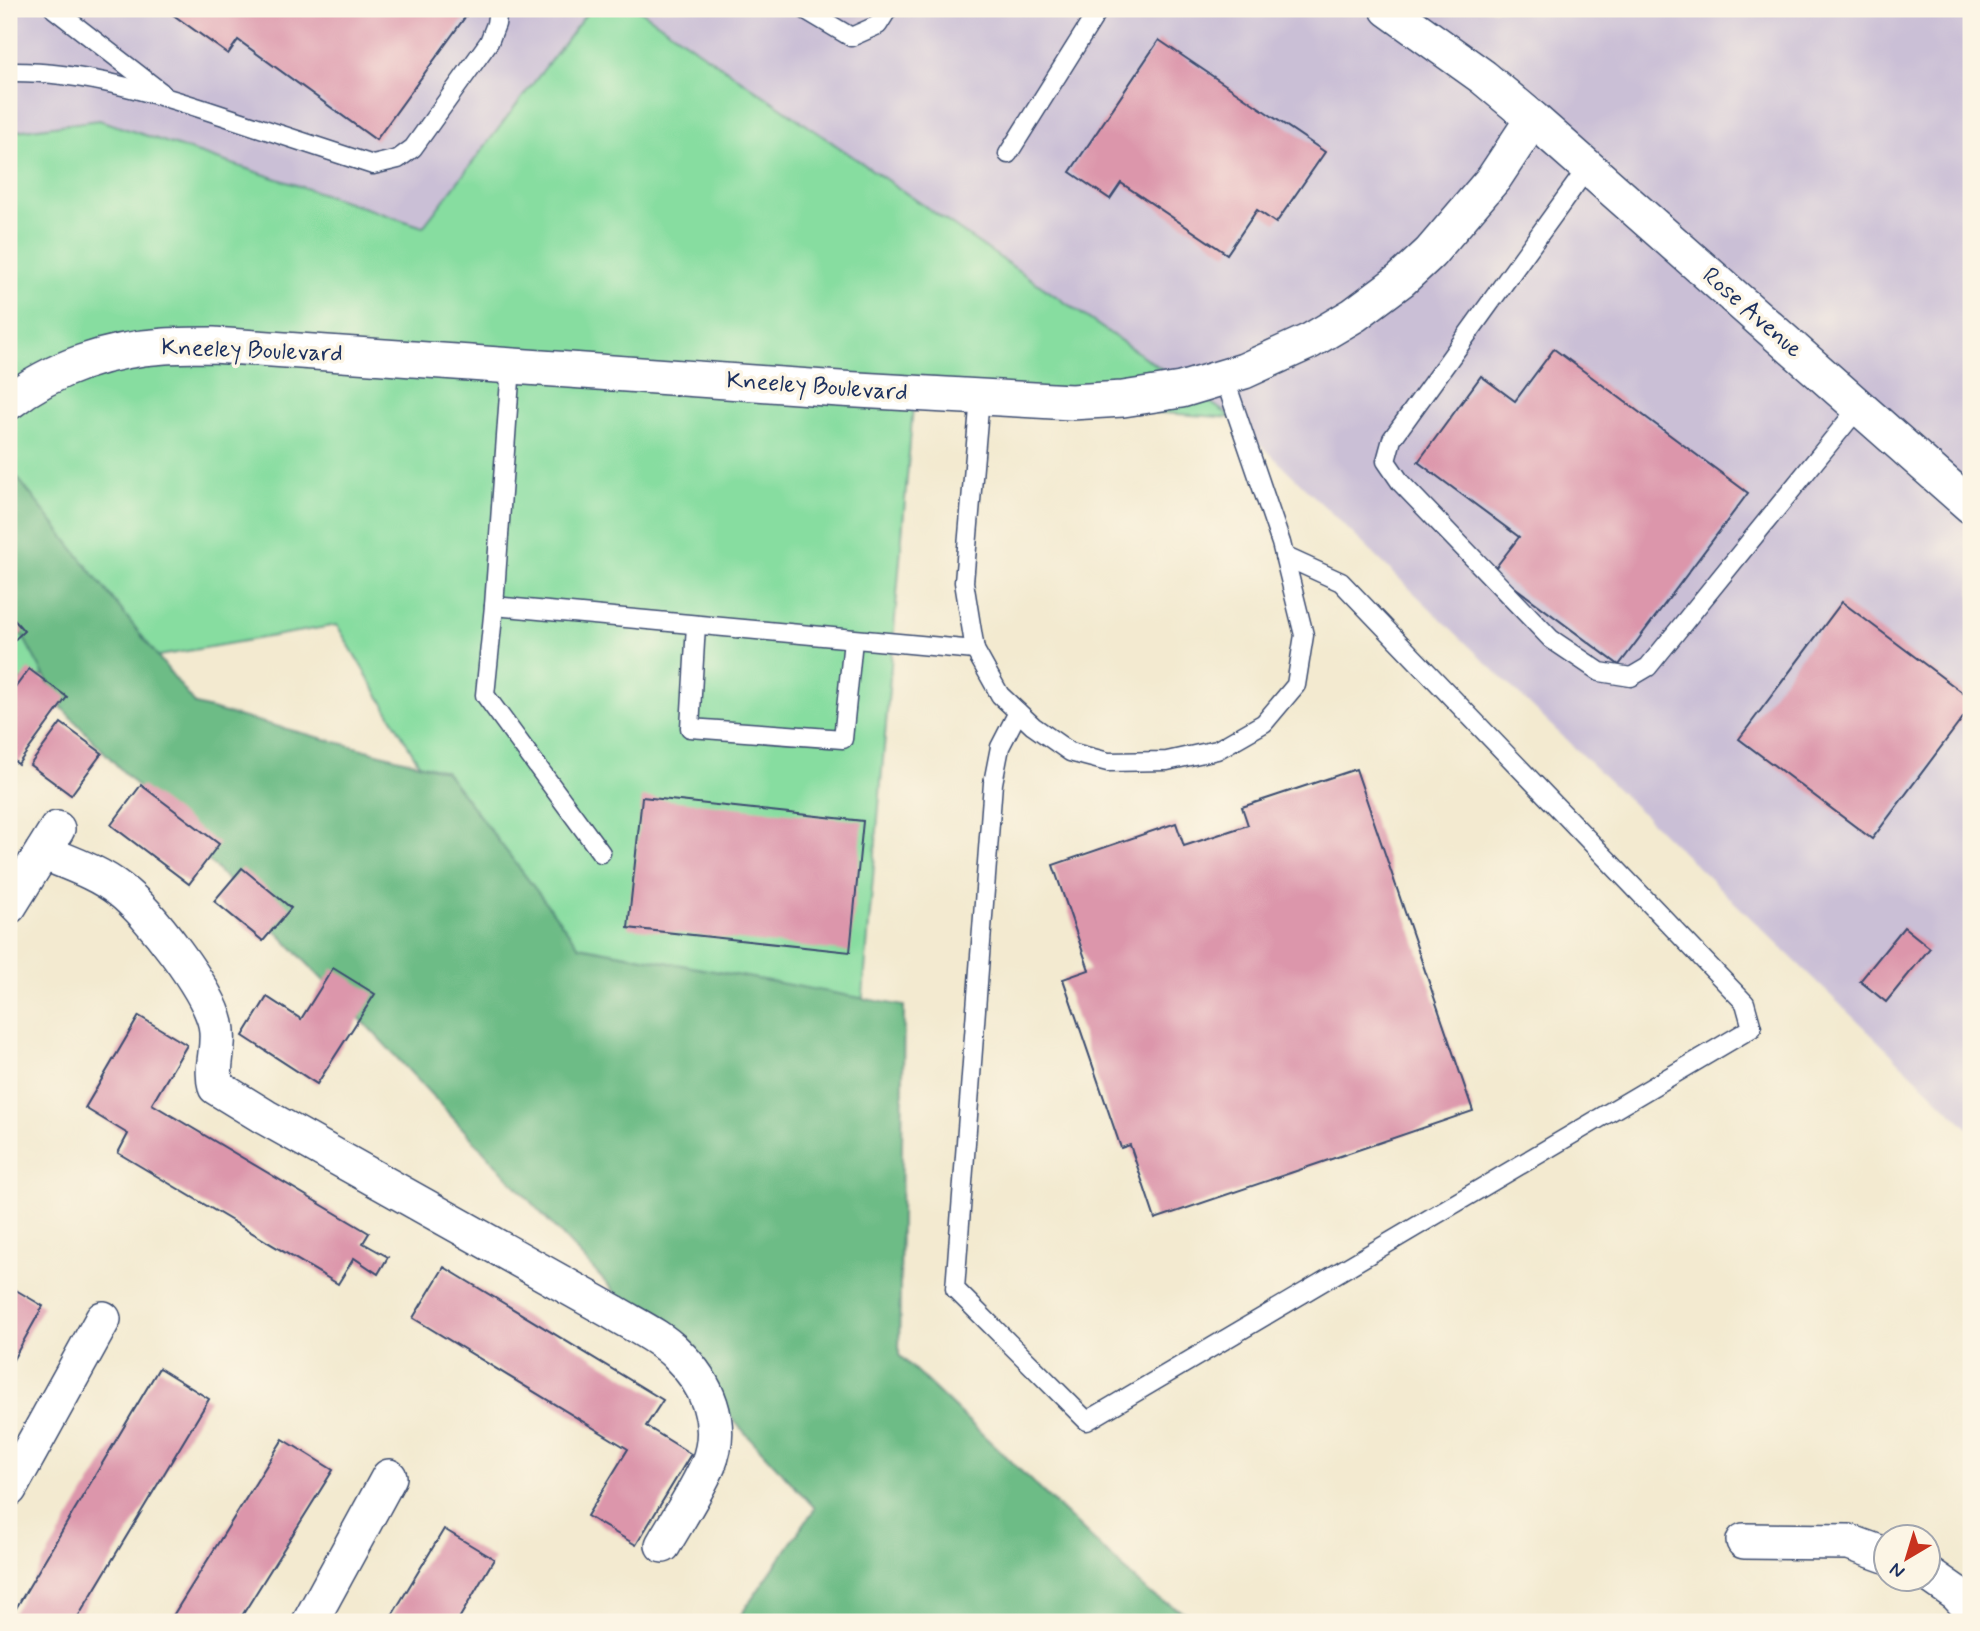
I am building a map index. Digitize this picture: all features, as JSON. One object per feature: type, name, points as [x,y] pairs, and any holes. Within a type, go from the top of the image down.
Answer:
[{"type":"street","name":"Rose Avenue","points":[[1388,9],[1483,77],[1533,119],[1971,506]]},
{"type":"street","name":"Kneeley Boulevard","points":[[9,402],[19,393],[64,370],[112,354],[163,346],[213,345],[1071,402],[1123,399],[1181,390],[1244,371],[1310,341],[1354,315],[1401,280],[1430,253],[1494,178],[1533,119]]},
{"type":"street","points":[[9,906],[50,840],[121,890],[154,922],[200,989],[216,1023],[219,1047],[213,1076],[216,1087],[613,1312],[676,1353],[696,1376],[708,1397],[714,1415],[715,1440],[708,1464],[663,1545]]},
{"type":"street","points":[[9,1489],[103,1319]]},
{"type":"street","points":[[310,1622],[389,1477]]},
{"type":"street","points":[[1744,1541],[1849,1542],[1871,1550]]},
{"type":"street","points":[[1941,1583],[1971,1609]]},
{"type":"lane","points":[[54,9],[166,96]]},
{"type":"lane","points":[[9,72],[77,77],[166,96],[373,165],[398,159],[413,148],[489,42],[498,9]]},
{"type":"lane","points":[[804,9],[851,37],[878,26],[888,9]]},
{"type":"lane","points":[[1008,154],[1099,9]]},
{"type":"lane","points":[[1588,167],[1392,439],[1386,461],[1401,483],[1551,639],[1600,672],[1631,677],[1648,667],[1859,407]]},
{"type":"lane","points":[[511,366],[485,695],[601,853]]},
{"type":"lane","points":[[980,397],[964,582],[975,650],[1000,695],[1032,726],[1070,752],[1108,762],[1167,761],[1217,750],[1264,723],[1296,685],[1304,635],[1281,543],[1224,377]]},
{"type":"lane","points":[[1018,712],[1000,747],[993,783],[955,1289],[1087,1421],[1752,1028],[1745,1003],[1341,582],[1284,556]]},
{"type":"lane","points":[[494,607],[975,650]]},
{"type":"lane","points":[[696,625],[690,727],[843,738],[853,640]]},
{"type":"shaded area","points":[[9,9],[590,9],[423,227],[99,120],[9,132]]},
{"type":"shaded area","points":[[638,9],[1971,9],[1971,1131],[1233,418]]},
{"type":"green space","points":[[590,9],[638,9],[1233,418],[914,395],[861,1018],[548,982],[337,625],[9,682],[9,132],[99,120],[423,227]]},
{"type":"green space","points":[[10,468],[196,705],[445,771],[579,946],[904,1006],[899,1355],[1150,1594],[1201,1622],[736,1622],[815,1508],[375,1034],[62,708],[9,611]]},
{"type":"building","points":[[165,9],[471,9],[376,140],[238,40],[228,54]]},
{"type":"building","points":[[1159,40],[1325,152],[1276,223],[1257,210],[1227,254],[1121,183],[1110,199],[1070,172]]},
{"type":"building","points":[[1554,349],[1748,493],[1619,665],[1493,571],[1519,537],[1418,462],[1481,376],[1515,401]]},
{"type":"building","points":[[1842,602],[1971,699],[1971,707],[1872,839],[1739,739]]},
{"type":"building","points":[[9,614],[24,631],[9,645]]},
{"type":"building","points":[[29,669],[67,697],[18,764],[9,757],[9,696]]},
{"type":"building","points":[[61,723],[102,753],[71,795],[30,765]]},
{"type":"building","points":[[1356,769],[1473,1111],[1155,1219],[1130,1145],[1121,1148],[1063,979],[1089,970],[1053,865],[1176,823],[1184,846],[1248,825],[1242,807]]},
{"type":"building","points":[[141,785],[219,844],[189,884],[111,825]]},
{"type":"building","points":[[642,797],[863,821],[850,952],[628,928]]},
{"type":"building","points":[[242,868],[291,908],[263,941],[214,901]]},
{"type":"building","points":[[1904,927],[1930,948],[1886,1002],[1860,981]]},
{"type":"building","points":[[333,968],[375,994],[317,1084],[243,1036],[267,997],[301,1019]]},
{"type":"building","points":[[139,1016],[187,1045],[152,1104],[369,1233],[363,1243],[388,1257],[378,1274],[354,1258],[338,1284],[118,1153],[128,1134],[85,1108]]},
{"type":"building","points":[[444,1267],[663,1400],[646,1426],[691,1454],[636,1545],[587,1516],[628,1449],[413,1318]]},
{"type":"building","points":[[9,1286],[43,1306],[9,1367]]},
{"type":"building","points":[[159,1368],[209,1399],[75,1622],[9,1622],[9,1620]]},
{"type":"building","points":[[283,1439],[333,1470],[238,1622],[169,1622]]},
{"type":"building","points":[[444,1529],[494,1559],[457,1622],[388,1622]]}]
